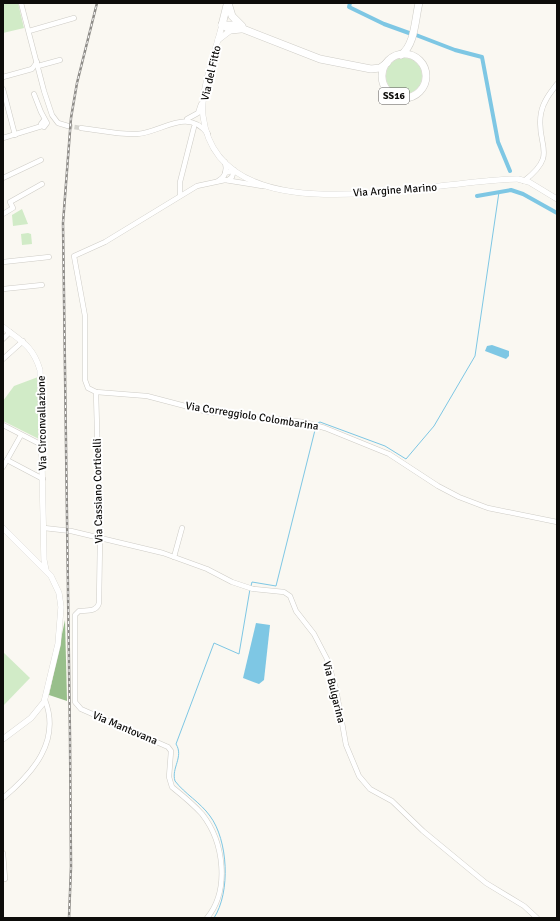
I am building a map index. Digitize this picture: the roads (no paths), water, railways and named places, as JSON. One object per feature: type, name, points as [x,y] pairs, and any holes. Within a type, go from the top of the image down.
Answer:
[{"type":"main road","name":"Via del Fitto","points":[[222,25],[228,3]]},
{"type":"main road","name":"SS16","points":[[228,3],[234,20],[247,30]]},
{"type":"main road","points":[[401,55],[408,48],[412,38],[419,3]]},
{"type":"main road","name":"SS16","points":[[222,25],[231,30],[247,30]]},
{"type":"main road","name":"SS16","points":[[222,25],[233,25],[310,56],[375,72],[382,79],[387,90],[394,95],[405,98],[413,96],[422,88],[425,76],[424,68],[416,59]]},
{"type":"main road","points":[[412,38],[412,48],[416,59]]},
{"type":"main road","points":[[387,63],[393,57],[401,55],[416,59]]},
{"type":"main road","name":"SS16","points":[[363,68],[377,68],[387,63]]},
{"type":"main road","name":"SS16","points":[[382,79],[383,69],[387,63]]},
{"type":"street","points":[[21,3],[44,91]]},
{"type":"street","points":[[29,31],[74,18]]},
{"type":"street","name":"Via del Fitto","points":[[222,25],[204,98],[204,118],[208,134],[214,146],[225,162],[234,170]]},
{"type":"street","points":[[218,40],[231,30]]},
{"type":"street","points":[[3,77],[60,60]]},
{"type":"street","points":[[30,70],[38,76],[54,119],[61,125],[68,126]]},
{"type":"street","points":[[524,181],[539,169],[546,159],[541,113],[545,101],[557,84]]},
{"type":"street","points":[[3,89],[15,134]]},
{"type":"street","points":[[3,138],[43,123],[41,112],[34,94]]},
{"type":"street","points":[[180,122],[198,113],[204,98]]},
{"type":"street","points":[[194,116],[204,118]]},
{"type":"street","points":[[180,195],[180,182],[195,125],[204,118]]},
{"type":"street","points":[[81,128],[136,134],[186,121],[208,134]]},
{"type":"street","points":[[3,178],[41,160]]},
{"type":"street","points":[[216,182],[222,178],[225,173],[225,162]]},
{"type":"street","points":[[225,173],[234,170]]},
{"type":"street","points":[[228,180],[232,177],[234,170]]},
{"type":"street","name":"Via Argine Marino","points":[[234,170],[246,179],[262,186],[312,194],[343,194],[506,180],[524,181],[557,199]]},
{"type":"street","points":[[96,392],[88,388],[86,384],[85,316],[73,259],[75,255],[105,242],[197,186],[228,180],[262,186]]},
{"type":"street","points":[[3,214],[13,208],[10,202],[42,184]]},
{"type":"street","points":[[3,262],[49,257]]},
{"type":"street","points":[[3,289],[42,285]]},
{"type":"street","name":"Via Circonvallazione","points":[[3,327],[23,341],[37,361],[40,370],[44,544],[36,555],[32,555]]},
{"type":"street","points":[[3,339],[10,332]]},
{"type":"street","points":[[3,359],[23,341]]},
{"type":"street","name":"Via Correggiolo Colombarina","points":[[96,392],[147,396],[208,412],[281,419],[317,426],[389,454],[438,486],[459,497],[488,508],[557,522]]},
{"type":"street","name":"Via Cassiano Corticelli","points":[[81,709],[76,704],[75,700],[75,615],[78,611],[94,610],[99,606],[100,539],[96,392]]},
{"type":"street","points":[[3,425],[42,445]]},
{"type":"street","points":[[3,467],[21,435]]},
{"type":"street","points":[[3,456],[43,480]]},
{"type":"street","points":[[3,528],[32,555],[54,580],[59,593],[61,614],[56,656],[45,700],[31,718],[3,739]]},
{"type":"street","name":"Via Bulgarina","points":[[44,528],[62,529],[163,553],[250,588],[284,592],[290,596],[296,611],[314,634],[332,672],[346,745],[363,780],[370,788],[392,801],[423,831],[486,883],[524,906],[537,918]]},
{"type":"street","points":[[174,557],[182,528]]},
{"type":"street","name":"Via Circonvallazione","points":[[44,535],[44,560],[46,570]]},
{"type":"street","points":[[3,798],[34,769],[43,752],[48,737],[49,725],[49,713],[45,700]]},
{"type":"street","name":"Via Mantovana","points":[[81,709],[168,747],[171,751],[169,781],[172,787],[201,814],[212,832],[219,857],[222,884],[217,904],[207,918]]},
{"type":"street","points":[[3,853],[6,879]]},
{"type":"water","points":[[492,345],[509,351],[509,356],[506,359],[485,351],[487,346]]},
{"type":"water","points":[[256,623],[270,625],[264,680],[259,684],[243,678]]},
{"type":"waterway","points":[[350,3],[349,7],[384,24],[409,33]]},
{"type":"waterway","points":[[416,35],[455,50],[482,57],[498,142],[510,171]]},
{"type":"waterway","points":[[477,196],[511,190],[523,194],[557,213]]},
{"type":"waterway","points":[[318,423],[320,422],[385,446],[406,459],[434,426],[475,356],[499,192]]},
{"type":"waterway","points":[[251,586],[252,582],[276,586],[316,426]]},
{"type":"waterway","points":[[214,918],[223,894],[225,881],[224,852],[221,838],[216,826],[202,806],[175,781],[174,776],[179,753],[176,744],[214,643],[239,654],[250,589]]},
{"type":"tunnel","points":[[68,126],[81,128]]},
{"type":"railway","points":[[69,918],[71,867],[70,738],[63,223],[71,118],[77,83],[97,3]]}]
